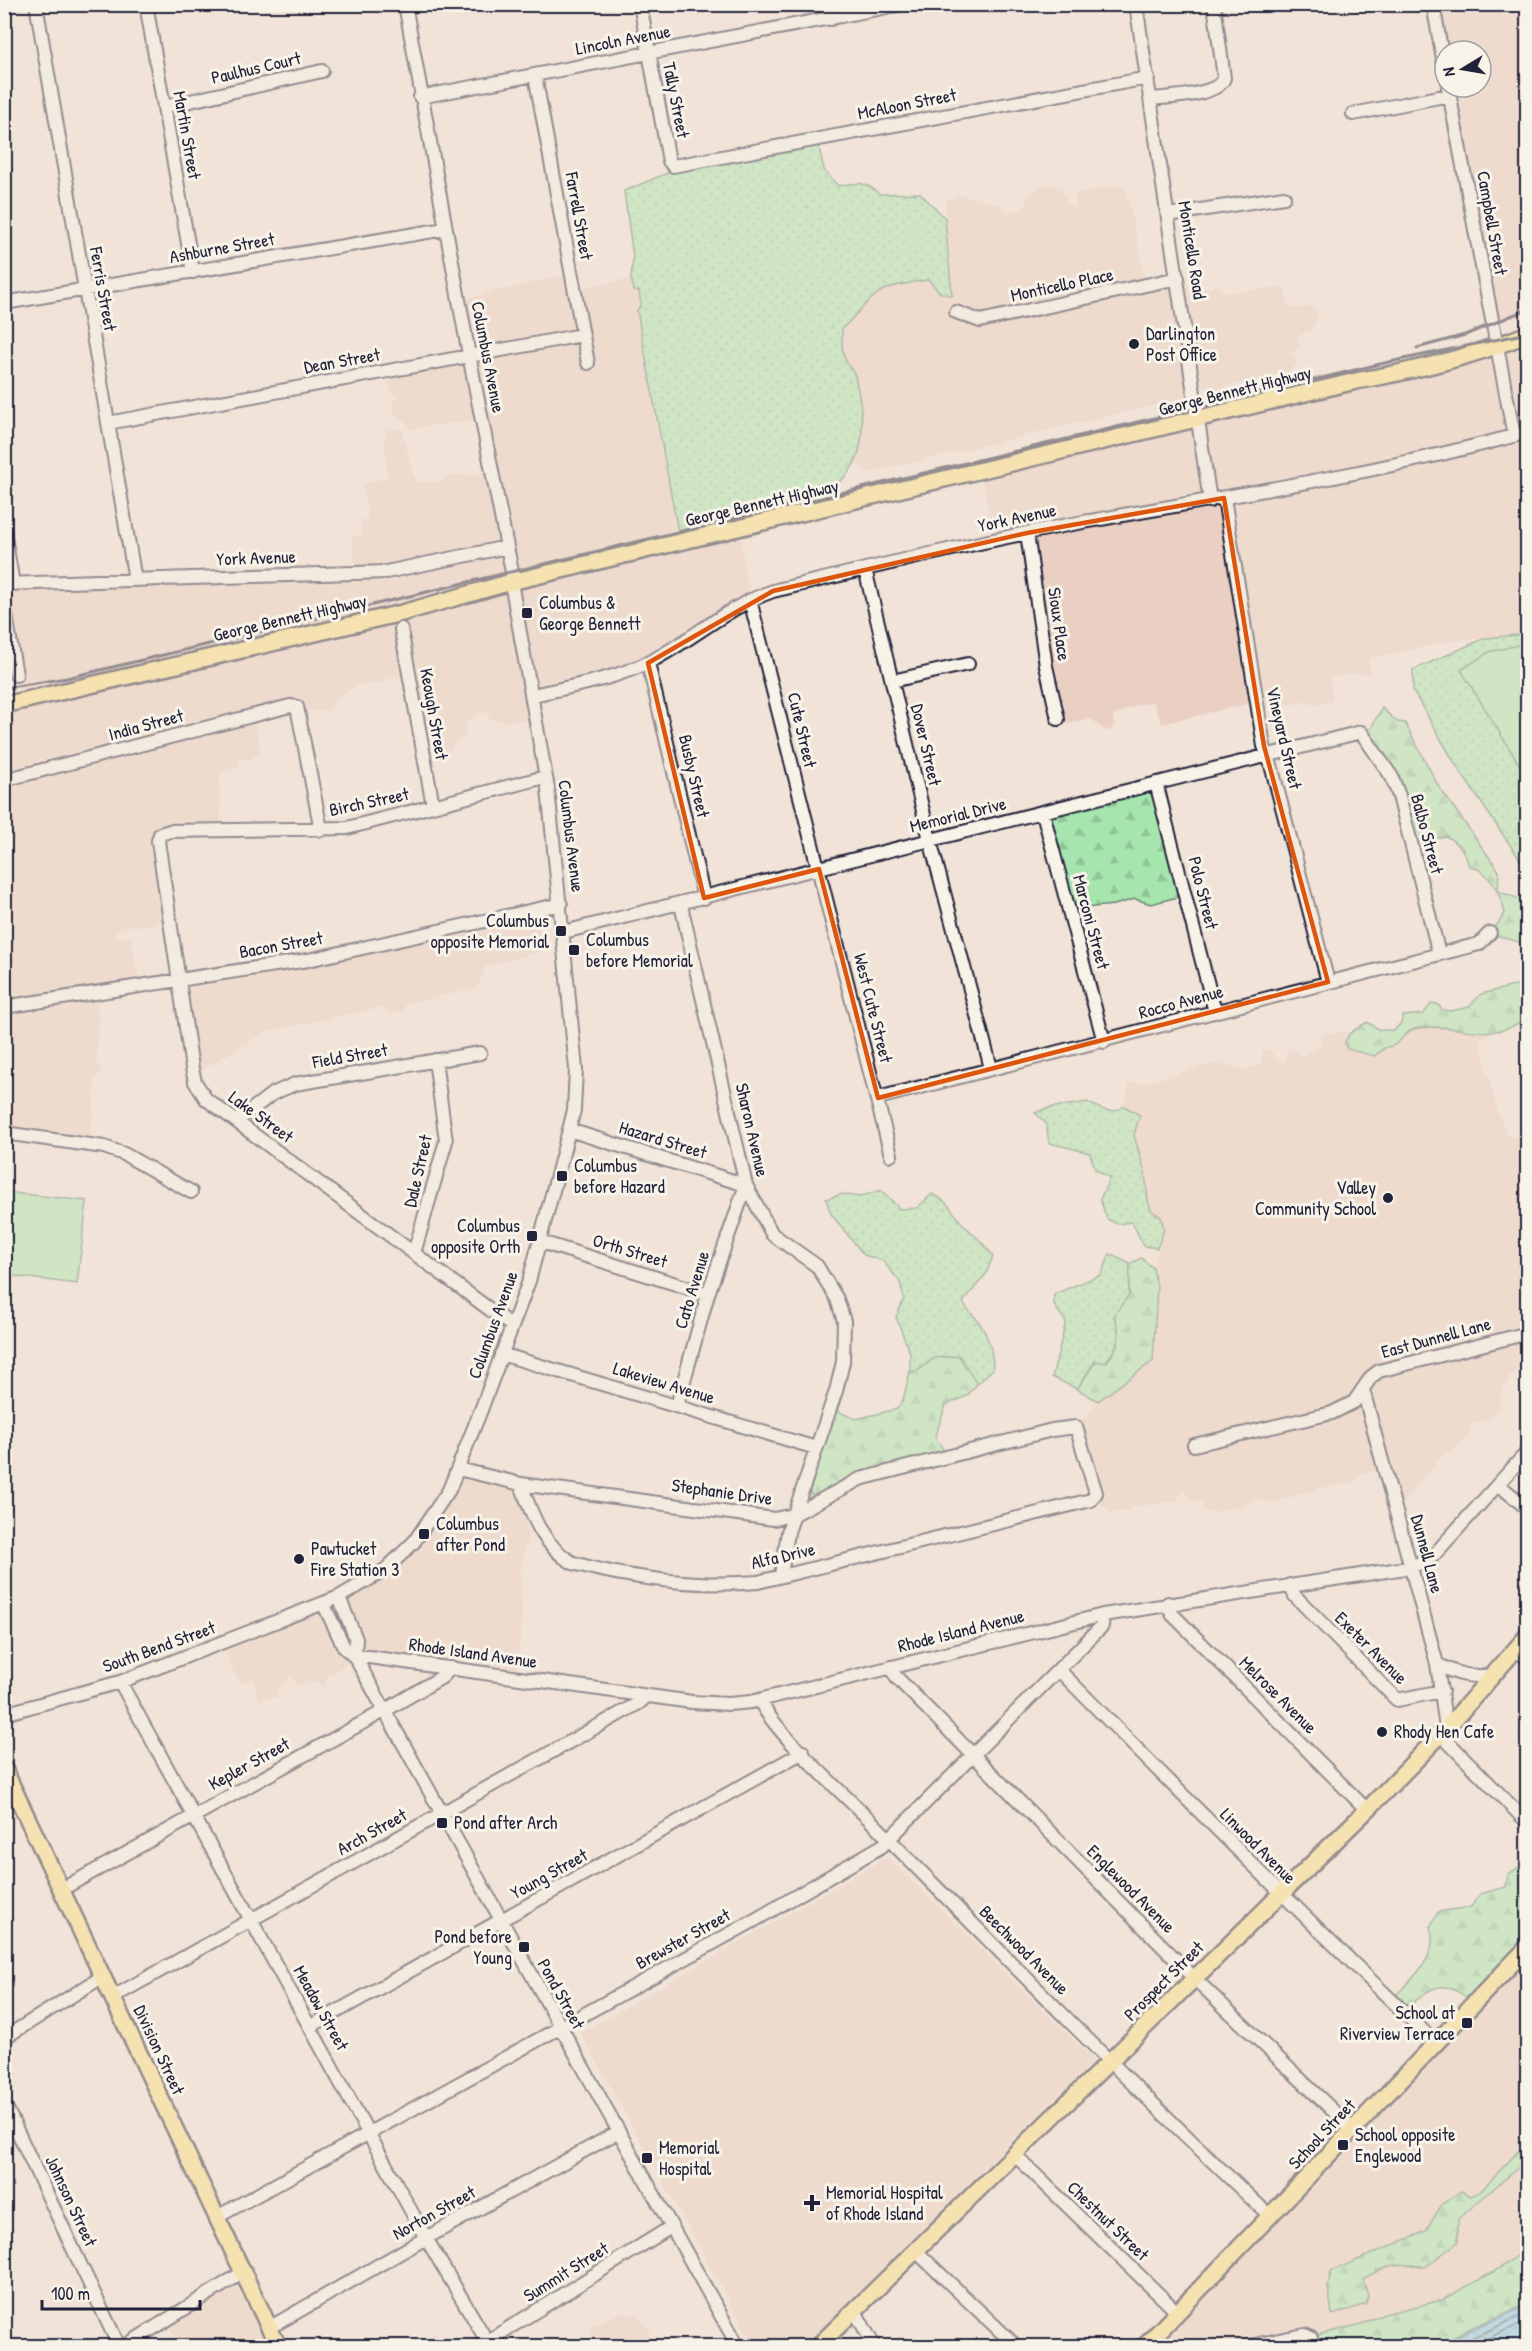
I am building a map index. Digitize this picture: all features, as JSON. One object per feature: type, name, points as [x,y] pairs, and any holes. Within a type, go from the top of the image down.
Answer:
[{"type":"main road","name":"George Bennett Highway","points":[[4,705],[402,613],[512,582],[1356,381],[1431,367],[1527,334]]},
{"type":"main road","name":"Prospect Street","points":[[818,2346],[917,2252],[1367,1810],[1445,1730],[1494,1675],[1521,1654],[1527,1635]]},
{"type":"main road","name":"Division Street","points":[[4,1770],[278,2346]]},
{"type":"main road","name":"School Street","points":[[1145,2346],[1271,2217],[1527,1947]]},
{"type":"street","name":"Ferris Street","points":[[36,4],[135,580]]},
{"type":"street","name":"Martin Street","points":[[146,4],[193,272]]},
{"type":"street","name":"Columbus Avenue","points":[[323,1604],[385,1570],[414,1542],[438,1508],[458,1469],[541,1242],[574,1110],[576,1069],[564,933],[533,695],[512,572],[420,97],[405,4]]},
{"type":"street","name":"Tally Street","points":[[640,4],[669,161],[673,166]]},
{"type":"street","points":[[828,4],[831,19]]},
{"type":"street","name":"Lincoln Avenue","points":[[420,97],[903,4]]},
{"type":"street","name":"Monticello Road","points":[[1136,4],[1210,501]]},
{"type":"street","points":[[1151,99],[1210,91],[1222,83],[1224,78],[1214,4]]},
{"type":"street","points":[[1432,4],[1439,39]]},
{"type":"street","name":"Paulhus Court","points":[[164,107],[322,71]]},
{"type":"street","name":"Farrell Street","points":[[535,75],[588,363]]},
{"type":"street","name":"McAloon Street","points":[[673,166],[1148,78]]},
{"type":"street","points":[[1353,114],[1433,95]]},
{"type":"street","name":"Campbell Street","points":[[1450,99],[1514,436]]},
{"type":"street","points":[[1168,215],[1284,197]]},
{"type":"street","name":"Ashburne Street","points":[[4,303],[445,229]]},
{"type":"street","name":"Monticello Place","points":[[956,312],[980,321],[1178,278]]},
{"type":"street","name":"Dean Street","points":[[108,423],[582,335]]},
{"type":"street","name":"York Avenue","points":[[533,695],[606,678],[648,663],[750,600],[773,591],[1027,533],[1210,501],[1403,463],[1527,432]]},
{"type":"street","name":"Vineyard Street","points":[[1224,498],[1262,735],[1328,982]]},
{"type":"street","points":[[4,531],[9,584]]},
{"type":"street","name":"Sioux Place","points":[[1027,533],[1046,666],[1058,719]]},
{"type":"street","name":"York Avenue","points":[[9,584],[386,572],[507,547]]},
{"type":"street","name":"Dover Street","points":[[865,569],[930,840],[991,1068]]},
{"type":"street","name":"Cute Street","points":[[750,600],[819,869]]},
{"type":"street","points":[[4,603],[16,675]]},
{"type":"street","name":"Keough Street","points":[[401,629],[433,806]]},
{"type":"street","name":"Busby Street","points":[[648,663],[704,898]]},
{"type":"street","points":[[892,681],[968,664]]},
{"type":"street","name":"India Street","points":[[4,780],[290,706],[297,707],[321,830]]},
{"type":"street","name":"Memorial Drive","points":[[564,933],[1361,732]]},
{"type":"street","name":"Balbo Street","points":[[1361,732],[1396,790],[1439,954]]},
{"type":"street","name":"Birch Street","points":[[160,834],[170,831],[347,828],[545,777]]},
{"type":"street","name":"Polo Street","points":[[1156,783],[1215,1012]]},
{"type":"street","name":"Marconi Street","points":[[1043,813],[1104,1042]]},
{"type":"street","name":"Lake Street","points":[[160,834],[158,841],[195,1082],[206,1099],[512,1326]]},
{"type":"street","name":"West Cute Street","points":[[819,869],[891,1155]]},
{"type":"street","name":"Bacon Street","points":[[4,1007],[308,960],[561,904]]},
{"type":"street","name":"Sharon Avenue","points":[[681,905],[746,1185],[772,1234],[817,1266],[837,1299],[844,1322],[843,1362],[836,1391],[793,1515],[781,1575]]},
{"type":"street","name":"Rocco Avenue","points":[[878,1098],[991,1068],[1104,1042],[1479,944],[1490,933]]},
{"type":"street","name":"Field Street","points":[[237,1121],[272,1094],[295,1084],[480,1053]]},
{"type":"street","name":"Dale Street","points":[[414,1253],[446,1141],[435,1060]]},
{"type":"street","name":"Hazard Street","points":[[569,1131],[746,1185]]},
{"type":"street","points":[[4,1133],[104,1147],[124,1154],[190,1192]]},
{"type":"street","name":"Cato Avenue","points":[[677,1406],[708,1294],[746,1185]]},
{"type":"street","name":"Orth Street","points":[[541,1242],[708,1294]]},
{"type":"street","name":"East Dunnell Lane","points":[[1194,1445],[1332,1413],[1354,1402],[1371,1377],[1379,1371],[1527,1333]]},
{"type":"street","name":"Lakeview Avenue","points":[[501,1354],[816,1448]]},
{"type":"street","name":"Dunnell Lane","points":[[1363,1390],[1437,1664],[1445,1730]]},
{"type":"street","name":"Stephanie Drive","points":[[458,1469],[521,1484],[645,1500],[760,1519],[793,1515],[860,1479],[1052,1430],[1076,1427]]},
{"type":"street","name":"Alfa Drive","points":[[521,1484],[539,1530],[558,1555],[573,1563],[678,1580],[732,1584],[758,1582],[1092,1500],[1095,1493],[1076,1427]]},
{"type":"street","name":"Rhode Island Avenue","points":[[355,1657],[369,1656],[647,1696],[729,1704],[760,1700],[1103,1615],[1168,1603],[1412,1567],[1433,1556],[1499,1485],[1527,1451]]},
{"type":"street","points":[[1499,1485],[1527,1509]]},
{"type":"street","name":"Exeter Avenue","points":[[1290,1585],[1295,1596],[1397,1700],[1442,1691]]},
{"type":"street","name":"Pond Street","points":[[339,1597],[356,1639],[355,1657]]},
{"type":"street","name":"Melrose Avenue","points":[[1168,1603],[1172,1614],[1367,1810]]},
{"type":"street","name":"Pond Street","points":[[323,1604],[344,1647],[355,1657],[738,2346]]},
{"type":"street","name":"South Bend Street","points":[[4,1714],[120,1682],[323,1604]]},
{"type":"street","name":"Brewster Street","points":[[217,2217],[755,1920],[882,1846],[1102,1626],[1103,1615]]},
{"type":"street","points":[[1437,1664],[1471,1677],[1494,1675]]},
{"type":"street","name":"Englewood Avenue","points":[[891,1667],[896,1677],[1194,1978],[1346,2123],[1351,2131]]},
{"type":"street","name":"Kepler Street","points":[[62,1889],[384,1711],[442,1677],[451,1668]]},
{"type":"street","name":"Linwood Avenue","points":[[1059,1670],[1280,1894],[1436,2043]]},
{"type":"street","name":"Meadow Street","points":[[120,1682],[251,1921],[312,2026],[426,2238],[489,2345]]},
{"type":"street","name":"Arch Street","points":[[112,1997],[442,1815],[639,1703],[647,1696]]},
{"type":"street","name":"Beechwood Avenue","points":[[760,1700],[765,1713],[1109,2062],[1271,2217]]},
{"type":"street","points":[[1445,1730],[1448,1742],[1527,1823]]},
{"type":"street","name":"Young Street","points":[[312,2026],[803,1752]]},
{"type":"street","points":[[4,2038],[102,1977]]},
{"type":"street","name":"Johnson Street","points":[[6,2111],[119,2346]]},
{"type":"street","name":"Norton Street","points":[[269,2328],[618,2132]]},
{"type":"street","name":"Chestnut Street","points":[[1015,2155],[1177,2312]]},
{"type":"street","name":"Summit Street","points":[[489,2345],[671,2227]]},
{"type":"street","points":[[917,2252],[1016,2346]]},
{"type":"street","points":[[125,2346],[242,2273]]},
{"type":"street","points":[[855,2312],[873,2346]]},
{"type":"street","points":[[1249,2346],[1305,2335],[1311,2338],[1312,2346]]},
{"type":"highlighted area","points":[[1224,498],[1264,746],[1328,982],[878,1098],[819,869],[704,898],[648,663],[773,591],[1027,533]]},
{"type":"shaded area","points":[[1436,5],[1527,5],[1527,313],[1494,322],[1455,99],[1493,99],[1493,39],[1443,39]]},
{"type":"shaded area","points":[[1051,185],[1061,189],[1068,204],[1076,209],[1075,193],[1125,185],[1146,281],[1179,275],[1183,291],[1217,286],[1227,293],[1280,287],[1285,288],[1288,305],[1292,309],[1312,306],[1317,308],[1317,320],[1311,331],[1297,336],[1300,344],[1296,350],[1287,353],[1287,355],[1295,356],[1297,363],[1289,372],[1217,389],[1199,388],[1197,395],[867,473],[855,463],[863,434],[843,355],[842,329],[874,294],[887,287],[929,280],[939,292],[951,260],[945,222],[946,201],[958,194],[1001,205],[1007,213],[1024,208],[1029,194],[1041,186]]},
{"type":"shaded area","points":[[573,273],[577,289],[631,278],[634,291],[639,291],[642,304],[637,311],[740,529],[746,582],[752,595],[654,658],[536,693],[539,717],[508,722],[490,719],[487,712],[478,713],[466,722],[466,736],[453,744],[450,750],[429,754],[414,675],[388,677],[383,682],[357,686],[339,696],[330,709],[302,712],[298,705],[254,716],[261,752],[248,761],[240,757],[240,767],[222,773],[219,779],[221,824],[161,834],[174,919],[141,926],[123,926],[116,932],[116,937],[131,937],[139,984],[95,992],[99,1018],[96,1062],[102,1071],[95,1078],[93,1117],[88,1142],[5,1133],[4,705],[22,696],[19,678],[5,681],[5,582],[356,570],[351,538],[362,534],[361,521],[368,517],[363,485],[388,477],[384,442],[387,428],[402,430],[413,474],[418,482],[439,482],[452,475],[473,475],[494,470],[483,418],[410,429],[394,411],[393,401],[397,398],[391,393],[388,371],[472,354],[465,299]]},
{"type":"shaded area","points":[[1527,342],[1527,634],[1446,642],[1369,659],[1370,674],[1348,674],[1330,678],[1332,701],[1314,706],[1308,700],[1288,706],[1283,700],[1262,703],[1258,701],[1162,724],[1153,702],[1138,705],[1113,716],[1114,726],[1109,731],[1104,730],[1092,719],[1066,723],[1059,718],[1028,535],[994,539],[981,472]]},
{"type":"shaded area","points":[[537,909],[543,951],[486,966],[477,988],[405,1004],[403,1012],[388,1013],[383,1007],[264,1032],[261,1037],[253,1038],[247,1046],[239,1047],[199,1072],[184,978],[371,946]]},
{"type":"shaded area","points":[[1418,1028],[1466,1028],[1489,1033],[1480,1041],[1498,1114],[1509,1137],[1527,1135],[1527,1365],[1512,1374],[1500,1396],[1499,1407],[1492,1417],[1471,1425],[1467,1436],[1454,1450],[1443,1455],[1401,1504],[1389,1469],[1364,1473],[1352,1483],[1320,1488],[1272,1503],[1259,1499],[1249,1501],[1245,1507],[1230,1507],[1213,1513],[1205,1511],[1202,1502],[1194,1501],[1183,1491],[1178,1499],[1170,1502],[1132,1507],[1112,1513],[1093,1498],[1074,1428],[1108,1391],[1153,1361],[1157,1287],[1153,1268],[1164,1230],[1148,1201],[1145,1173],[1134,1135],[1140,1115],[1124,1106],[1129,1083],[1144,1083],[1220,1062],[1244,1071],[1260,1064],[1263,1050],[1270,1050],[1277,1061],[1284,1063],[1288,1049],[1302,1056],[1321,1046],[1319,1035],[1340,1031],[1350,1033],[1345,1042],[1356,1052],[1366,1052],[1370,1055],[1395,1045],[1407,1032]]},
{"type":"shaded area","points":[[456,1475],[520,1485],[525,1500],[528,1539],[520,1571],[522,1611],[517,1674],[367,1650],[327,1677],[324,1689],[317,1681],[297,1686],[290,1676],[284,1685],[278,1688],[278,1697],[259,1700],[252,1676],[250,1682],[242,1683],[236,1677],[222,1644],[333,1599],[417,1541]]},
{"type":"shaded area","name":"Memorial Hospital of Rhode Island","points":[[887,1857],[1094,2060],[803,2346],[754,2346],[581,2033]]},
{"type":"shaded area","points":[[1527,1949],[1528,2124],[1522,2130],[1527,2140],[1525,2144],[1480,2192],[1471,2196],[1454,2194],[1442,2204],[1426,2231],[1331,2271],[1368,2296],[1363,2279],[1390,2264],[1408,2263],[1425,2267],[1457,2242],[1458,2219],[1527,2160],[1528,2245],[1523,2252],[1442,2300],[1384,2314],[1361,2324],[1314,2336],[1251,2346],[1155,2346],[1160,2335]]},
{"type":"shaded area","points":[[243,2268],[282,2346],[184,2346],[188,2342],[177,2339],[164,2320]]},
{"type":"shaded area","points":[[624,2311],[627,2315],[637,2314],[650,2331],[647,2345],[593,2346],[590,2327]]},
{"type":"green space","points":[[817,138],[824,170],[838,186],[865,185],[870,186],[879,194],[920,193],[945,218],[952,296],[939,292],[929,280],[897,285],[878,293],[842,329],[844,356],[854,374],[861,406],[862,437],[854,464],[833,486],[834,505],[680,542],[637,311],[641,304],[639,291],[634,291],[631,278],[633,257],[624,191],[692,163]]},
{"type":"green space","points":[[1527,634],[1527,870],[1457,767],[1413,691],[1413,670],[1485,638]]},
{"type":"green space","points":[[1528,643],[1527,777],[1461,670],[1489,652]]},
{"type":"green space","points":[[1382,708],[1397,722],[1405,723],[1439,787],[1499,871],[1498,891],[1519,899],[1527,911],[1527,944],[1497,936],[1493,931],[1505,913],[1500,898],[1493,884],[1483,872],[1469,866],[1461,848],[1455,842],[1446,836],[1415,843],[1367,735]]},
{"type":"green space","points":[[1164,782],[1189,894],[1151,904],[1135,899],[1114,905],[1074,909],[1048,810]]},
{"type":"green space","points":[[1527,983],[1527,1018],[1500,1031],[1419,1028],[1411,1030],[1397,1043],[1386,1047],[1374,1056],[1347,1049],[1345,1042],[1350,1033],[1367,1022],[1380,1030],[1394,1030],[1401,1023],[1403,1016],[1423,1014],[1432,1003],[1437,1004],[1443,1010],[1451,1011],[1469,1007],[1481,994]]},
{"type":"green space","points":[[1087,1102],[1109,1111],[1124,1106],[1140,1115],[1134,1135],[1145,1173],[1148,1201],[1152,1211],[1161,1217],[1164,1230],[1157,1248],[1144,1246],[1132,1222],[1117,1224],[1107,1219],[1100,1199],[1110,1178],[1095,1169],[1090,1153],[1049,1143],[1046,1123],[1035,1113],[1053,1107]]},
{"type":"green space","points":[[881,1190],[900,1209],[917,1208],[932,1194],[946,1203],[993,1256],[986,1274],[963,1302],[982,1327],[991,1350],[993,1369],[977,1384],[959,1356],[934,1358],[919,1370],[910,1372],[910,1353],[896,1317],[904,1299],[900,1282],[883,1261],[864,1255],[831,1214],[826,1199],[842,1194],[859,1197]]},
{"type":"green space","points":[[5,1192],[87,1201],[77,1284],[5,1275]]},
{"type":"green space","points":[[1110,1254],[1130,1264],[1129,1295],[1114,1315],[1118,1340],[1105,1363],[1095,1361],[1077,1389],[1052,1377],[1066,1322],[1054,1305],[1054,1294],[1101,1275]]},
{"type":"green space","points":[[1141,1258],[1153,1268],[1157,1287],[1153,1361],[1098,1401],[1077,1389],[1096,1361],[1106,1363],[1117,1345],[1119,1335],[1114,1315],[1129,1295],[1130,1264]]},
{"type":"green space","points":[[959,1356],[977,1384],[967,1396],[946,1405],[935,1437],[945,1452],[815,1499],[805,1486],[830,1408],[856,1419],[897,1409],[903,1400],[910,1372],[919,1370],[934,1358]]},
{"type":"green space","points":[[1527,1847],[1527,1949],[1475,2004],[1456,1991],[1441,1987],[1427,1992],[1409,2007],[1397,1994],[1424,1964],[1431,1946],[1430,1927],[1438,1912],[1471,1907],[1480,1894],[1506,1887],[1508,1874],[1522,1865],[1524,1850]]},
{"type":"green space","points":[[1527,2124],[1527,2140],[1522,2130]]},
{"type":"green space","points":[[1527,2140],[1527,2160],[1458,2219],[1458,2242],[1425,2267],[1399,2264],[1379,2270],[1363,2279],[1368,2296],[1366,2304],[1332,2315],[1328,2286],[1331,2271],[1426,2231],[1442,2204],[1461,2191],[1471,2196],[1480,2192]]},
{"type":"green space","points":[[1527,2245],[1527,2304],[1473,2327],[1438,2346],[1251,2346],[1314,2336],[1361,2324],[1384,2314],[1442,2300],[1493,2272],[1523,2252]]},
{"type":"water","points":[[1527,2306],[1527,2346],[1441,2346],[1473,2329]]},
{"type":"railway","points":[[1417,348],[1465,335],[1528,309]]},
{"type":"railway","points":[[4,688],[67,678],[1380,364],[1528,333]]},
{"type":"place","name":"Darlington Post Office","points":[[1134,344]]},
{"type":"place","name":"Columbus & George Bennett","points":[[527,613]]},
{"type":"place","name":"Columbus opposite Memorial","points":[[561,931]]},
{"type":"place","name":"Columbus before Memorial","points":[[574,950]]},
{"type":"place","name":"Columbus before Hazard","points":[[562,1176]]},
{"type":"place","name":"Valley Community School","points":[[1388,1198]]},
{"type":"place","name":"Columbus opposite Orth","points":[[532,1236]]},
{"type":"place","name":"Columbus after Pond","points":[[424,1534]]},
{"type":"place","name":"Pawtucket Fire Station 3","points":[[299,1559]]},
{"type":"place","name":"Rhody Hen Cafe","points":[[1382,1732]]},
{"type":"place","name":"Pond after Arch","points":[[442,1823]]},
{"type":"place","name":"Pond before Young","points":[[524,1947]]},
{"type":"place","name":"School at Riverview Terrace","points":[[1467,2023]]},
{"type":"place","name":"School opposite Englewood","points":[[1343,2145]]},
{"type":"place","name":"Memorial Hospital","points":[[647,2158]]},
{"type":"place","name":"Memorial Hospital of Rhode Island","points":[[812,2203]]}]
